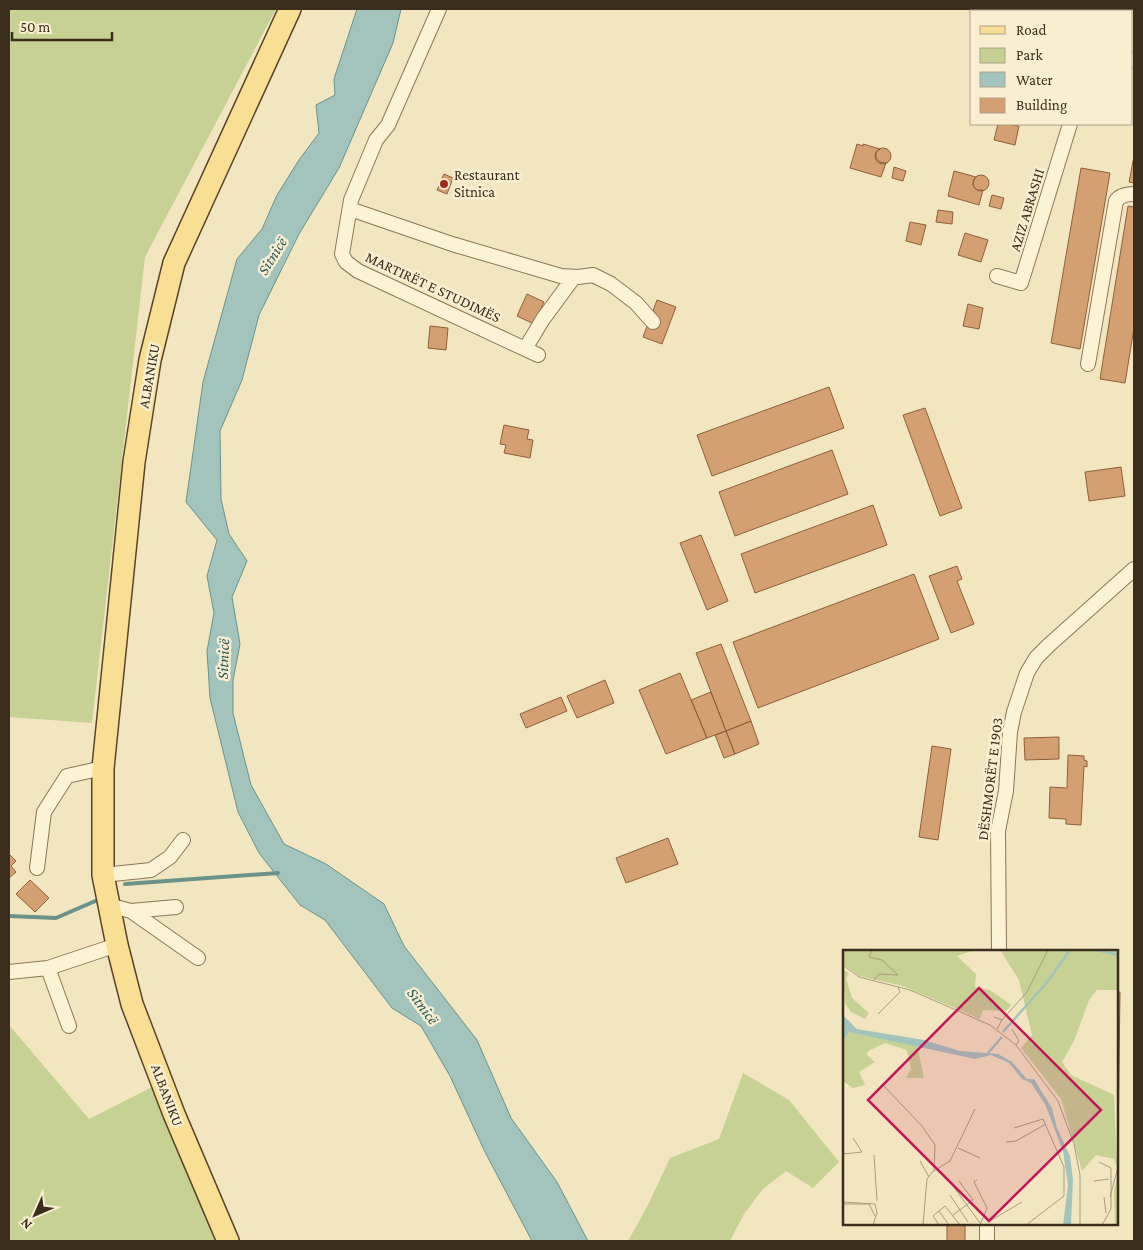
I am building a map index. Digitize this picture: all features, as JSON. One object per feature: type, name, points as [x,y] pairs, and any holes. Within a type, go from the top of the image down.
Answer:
[{"type":"main road","name":"ALBANIKU","points":[[228,1241],[174,1114],[132,1004],[108,905],[103,875],[103,768],[134,462],[150,360],[174,262],[290,9]]},
{"type":"street","name":"MARTIRËT E STUDIMËS","points":[[439,9],[388,125],[376,140],[351,200],[342,254],[346,262],[358,271],[532,352],[543,319],[574,277]]},
{"type":"street","name":"AZIZ ABRASHI","points":[[997,276],[1021,283],[1070,125]]},
{"type":"street","points":[[1088,364],[1116,201],[1119,197],[1134,194]]},
{"type":"street","points":[[350,208],[452,244],[561,276],[578,278],[592,275],[611,284],[636,303],[653,322]]},
{"type":"street","name":"DËSHMORËT E 1903","points":[[999,950],[998,831],[1006,791],[1010,732],[1014,712],[1024,683],[1032,666],[1049,645],[1134,569]]},
{"type":"street","points":[[37,868],[44,812],[67,776],[103,768]]},
{"type":"street","points":[[103,875],[152,870],[170,857],[183,840]]},
{"type":"street","points":[[108,905],[131,911],[176,907]]},
{"type":"street","points":[[131,911],[198,958]]},
{"type":"street","points":[[9,972],[48,968],[117,945]]},
{"type":"street","points":[[48,968],[69,1026]]},
{"type":"street","points":[[987,1225],[988,1241]]},
{"type":"green space","points":[[9,9],[276,9],[145,257],[92,723],[9,717]]},
{"type":"green space","points":[[9,1025],[89,1119],[156,1085],[218,1241],[9,1241]]},
{"type":"green space","points":[[743,1073],[789,1100],[839,1162],[813,1188],[786,1171],[763,1189],[744,1214],[730,1241],[628,1241],[648,1205],[670,1158],[719,1139]]},
{"type":"water","name":"Sitnicë","points":[[357,9],[401,9],[393,43],[339,168],[299,234],[259,315],[242,380],[220,431],[221,499],[229,534],[247,561],[232,597],[240,644],[233,680],[233,713],[251,785],[284,844],[326,864],[384,904],[404,946],[477,1040],[511,1118],[557,1182],[588,1241],[532,1241],[485,1152],[450,1076],[421,1026],[392,1008],[325,920],[300,905],[259,853],[238,812],[210,698],[207,651],[214,613],[207,576],[217,540],[186,502],[203,382],[237,259],[262,229],[277,195],[319,133],[316,105],[335,95],[334,79]]},
{"type":"building","points":[[1079,9],[1130,9],[1130,10]]},
{"type":"building","points":[[998,125],[1019,126],[1015,145],[994,140]]},
{"type":"building","points":[[857,144],[880,149],[876,152],[876,158],[880,162],[886,163],[881,177],[850,168]]},
{"type":"building","points":[[883,148],[891,156],[883,164],[875,156]]},
{"type":"building","points":[[1134,156],[1134,183],[1129,182]]},
{"type":"building","points":[[894,167],[906,171],[903,181],[892,178]]},
{"type":"building","points":[[1081,168],[1110,173],[1080,349],[1051,343]]},
{"type":"building","points":[[954,171],[976,177],[973,184],[974,187],[977,190],[983,190],[979,205],[948,196]]},
{"type":"building","points":[[444,174],[453,178],[447,194],[437,190]]},
{"type":"building","points":[[981,175],[989,183],[981,191],[973,183]]},
{"type":"building","points":[[992,195],[1004,198],[1001,209],[989,206]]},
{"type":"building","points":[[1128,206],[1134,207],[1134,328],[1125,383],[1100,379]]},
{"type":"building","points":[[938,210],[953,212],[952,224],[936,222]]},
{"type":"building","points":[[910,222],[926,225],[921,245],[906,241]]},
{"type":"building","points":[[965,233],[988,240],[981,262],[958,255]]},
{"type":"building","points":[[527,294],[544,302],[534,324],[517,316]]},
{"type":"building","points":[[657,300],[676,307],[662,344],[643,337]]},
{"type":"building","points":[[968,304],[983,308],[979,329],[963,326]]},
{"type":"building","points":[[430,326],[448,328],[446,350],[428,348]]},
{"type":"building","points":[[829,387],[844,428],[712,476],[697,435]]},
{"type":"building","points":[[925,408],[962,508],[940,516],[903,415]]},
{"type":"building","points":[[504,425],[529,430],[527,439],[533,440],[530,458],[504,453],[506,445],[500,444]]},
{"type":"building","points":[[832,450],[848,494],[735,536],[719,492]]},
{"type":"building","points":[[1121,467],[1125,496],[1089,501],[1085,472]]},
{"type":"building","points":[[873,505],[887,545],[755,593],[741,554]]},
{"type":"building","points":[[701,535],[728,601],[707,610],[680,543]]},
{"type":"building","points":[[957,566],[962,579],[957,581],[974,624],[951,633],[929,576]]},
{"type":"building","points":[[914,574],[939,639],[758,708],[733,642]]},
{"type":"building","points":[[721,644],[751,721],[726,731],[696,653]]},
{"type":"building","points":[[680,673],[707,738],[666,754],[639,690]]},
{"type":"building","points":[[605,680],[614,703],[577,718],[567,696]]},
{"type":"building","points":[[711,692],[726,731],[707,738],[691,700]]},
{"type":"building","points":[[561,697],[567,711],[526,728],[520,714]]},
{"type":"building","points":[[751,721],[759,744],[735,754],[726,731]]},
{"type":"building","points":[[726,731],[735,754],[724,758],[715,735]]},
{"type":"building","points":[[1059,737],[1059,759],[1025,760],[1024,738]]},
{"type":"building","points":[[932,746],[951,749],[938,840],[919,837]]},
{"type":"building","points":[[1068,755],[1084,756],[1084,760],[1087,761],[1087,767],[1084,766],[1081,825],[1066,824],[1066,819],[1049,818],[1050,787],[1067,788]]},
{"type":"building","points":[[668,838],[678,864],[626,883],[616,858]]},
{"type":"building","points":[[9,854],[16,861],[11,866],[16,872],[9,878]]},
{"type":"building","points":[[30,880],[49,898],[35,912],[16,894]]},
{"type":"building","points":[[1118,992],[1120,992],[1118,1141]]},
{"type":"building","points":[[947,1225],[965,1225],[965,1241],[947,1241]]},
{"type":"waterway","points":[[125,884],[278,873]]},
{"type":"waterway","points":[[9,916],[56,918],[100,899]]},
{"type":"place","name":"Restaurant Sitnica","points":[[444,184]]}]
